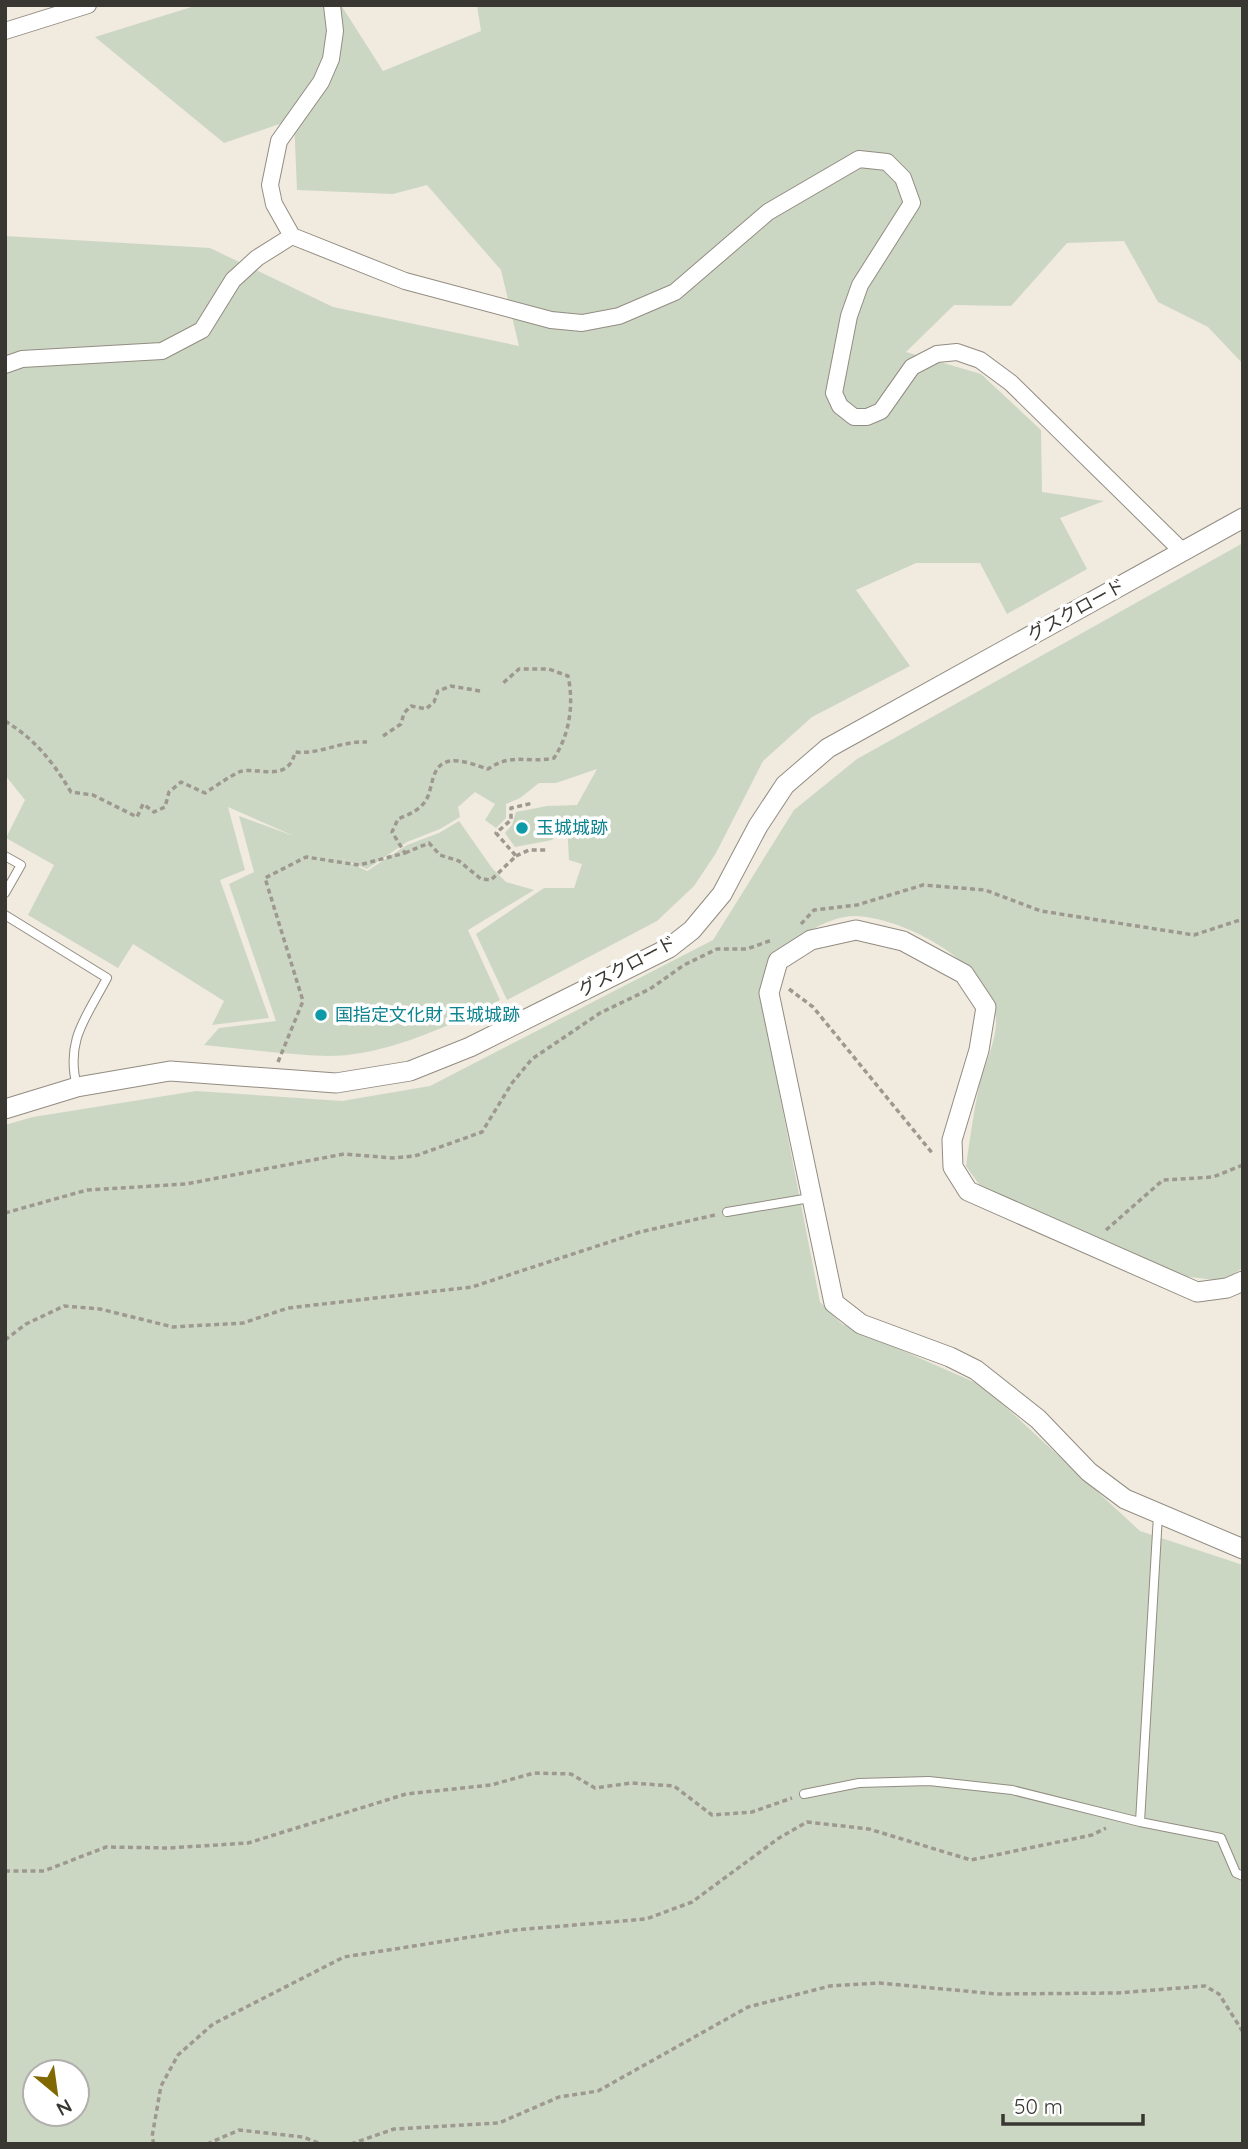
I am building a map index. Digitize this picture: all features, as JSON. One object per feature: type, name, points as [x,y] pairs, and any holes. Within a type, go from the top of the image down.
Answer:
[{"type":"street","points":[[5,31],[88,5]]},
{"type":"street","points":[[331,5],[335,30],[331,59],[321,82],[279,141],[274,157],[270,185],[274,204],[292,236],[405,281],[551,320],[582,323],[619,316],[675,292],[768,212],[859,159],[887,162],[903,177],[912,203],[860,285],[849,316],[834,393],[840,406],[854,417],[881,411],[912,367],[937,354],[957,352],[980,360],[1012,383],[1182,551]]},
{"type":"street","points":[[5,365],[22,359],[162,351],[202,330],[233,280],[257,258],[292,236]]},
{"type":"street","name":"グスクロード","points":[[5,1109],[77,1087],[170,1071],[279,1081],[336,1083],[410,1071],[470,1047],[669,948],[692,930],[722,894],[758,826],[785,785],[828,748],[1243,518]]},
{"type":"street","points":[[1243,1281],[1227,1288],[1197,1292],[968,1191],[953,1167],[952,1140],[979,1050],[986,1007],[964,974],[904,941],[856,930],[811,940],[778,961],[769,993],[834,1303],[861,1324],[950,1357],[976,1370],[1038,1419],[1089,1472],[1125,1499],[1243,1549]]},
{"type":"lane","points":[[5,856],[20,865],[5,893]]},
{"type":"lane","points":[[5,915],[107,978],[76,1036],[71,1056],[77,1087]]},
{"type":"lane","points":[[727,1212],[811,1198]]},
{"type":"lane","points":[[1140,1822],[1158,1514]]},
{"type":"lane","points":[[804,1794],[859,1783],[929,1781],[1012,1790],[1140,1822],[1221,1838],[1236,1873],[1243,1876]]},
{"type":"path","points":[[405,853],[392,832],[398,819],[416,811],[428,797],[431,780],[439,766],[451,761],[488,769],[501,760],[514,757],[538,761],[554,758],[562,746],[572,696],[568,676],[549,669],[519,669],[502,684]]},
{"type":"path","points":[[383,736],[401,724],[404,713],[411,706],[426,709],[435,702],[438,691],[451,686],[480,691]]},
{"type":"path","points":[[5,721],[26,733],[54,763],[71,792],[93,795],[137,817],[143,804],[154,812],[165,807],[169,792],[181,782],[205,793],[242,771],[261,773],[283,769],[293,761],[295,752],[308,753],[344,742],[367,742]]},
{"type":"path","points":[[516,856],[496,833],[511,820],[511,808],[533,803]]},
{"type":"path","points":[[279,1081],[278,1060],[303,1001],[265,878],[306,857],[359,865],[405,853],[429,843],[440,855],[459,861],[481,879],[491,880],[516,856],[529,850],[547,850]]},
{"type":"path","points":[[791,930],[814,910],[857,905],[923,885],[985,890],[1041,911],[1194,935],[1243,919]]},
{"type":"path","points":[[5,1213],[88,1190],[186,1184],[344,1154],[393,1158],[415,1156],[438,1148],[482,1132],[513,1083],[532,1059],[600,1013],[650,989],[684,965],[718,949],[747,949],[782,935]]},
{"type":"path","points":[[772,940],[786,956]]},
{"type":"path","points":[[774,978],[813,1007],[943,1167],[953,1167]]},
{"type":"path","points":[[1088,1244],[1163,1180],[1213,1177],[1243,1165]]},
{"type":"path","points":[[5,1340],[26,1324],[64,1306],[100,1309],[173,1327],[243,1323],[288,1308],[472,1287],[640,1232],[727,1212]]},
{"type":"path","points":[[5,1871],[44,1871],[106,1847],[169,1848],[248,1843],[406,1794],[491,1785],[534,1773],[571,1774],[595,1788],[631,1783],[674,1786],[712,1815],[752,1812],[804,1794]]},
{"type":"path","points":[[154,2144],[152,2137],[161,2086],[178,2055],[213,2024],[344,1957],[515,1930],[646,1919],[692,1902],[779,1838],[807,1822],[869,1829],[971,1860],[1092,1835],[1124,1818]]},
{"type":"path","points":[[351,2144],[394,2129],[499,2123],[559,2097],[598,2091],[748,2007],[830,1986],[879,1983],[1011,1994],[1117,1993],[1206,1986],[1219,1994],[1243,2032]]},
{"type":"path","points":[[207,2144],[239,2130],[303,2137],[321,2144]]},
{"type":"green space","points":[[198,5],[341,5],[383,71],[481,31],[477,5],[1243,5],[1243,364],[1208,327],[1158,302],[1124,241],[1067,243],[1011,306],[954,305],[906,352],[981,374],[1041,430],[1042,492],[1104,501],[1060,518],[1087,569],[1007,614],[980,563],[916,563],[856,590],[910,666],[812,717],[763,761],[716,853],[694,886],[657,921],[507,1000],[476,934],[544,888],[574,888],[582,864],[569,860],[567,824],[552,840],[515,847],[505,833],[512,825],[516,812],[547,806],[577,805],[597,769],[556,783],[539,783],[520,798],[506,804],[506,818],[496,828],[485,820],[495,804],[475,792],[458,807],[460,817],[440,829],[407,842],[367,869],[340,858],[367,871],[407,845],[439,833],[459,821],[492,868],[506,882],[534,890],[468,930],[500,1000],[417,1038],[350,1055],[297,1054],[204,1045],[219,1028],[276,1021],[229,884],[254,872],[239,816],[294,836],[228,807],[245,870],[220,880],[269,1018],[212,1025],[224,1001],[133,944],[118,968],[28,915],[54,865],[6,838],[25,800],[5,775],[5,236],[210,248],[333,307],[519,346],[501,270],[427,185],[393,194],[297,190],[294,119],[224,143],[95,37]]},
{"type":"green space","points":[[1243,543],[1243,1268],[1223,1281],[1182,1276],[986,1194],[966,1166],[980,1082],[995,1035],[996,1020],[991,1000],[980,981],[944,948],[899,926],[877,919],[857,916],[833,920],[810,931],[769,960],[761,999],[820,1302],[842,1324],[983,1386],[1140,1531],[1243,1565],[1243,2144],[5,2144],[5,1125],[33,1117],[196,1091],[342,1101],[430,1086],[713,940],[794,810],[857,759]]},
{"type":"place","name":"玉城城跡","points":[[522,828]]},
{"type":"place","name":"国指定文化財 玉城城跡","points":[[321,1015]]}]
